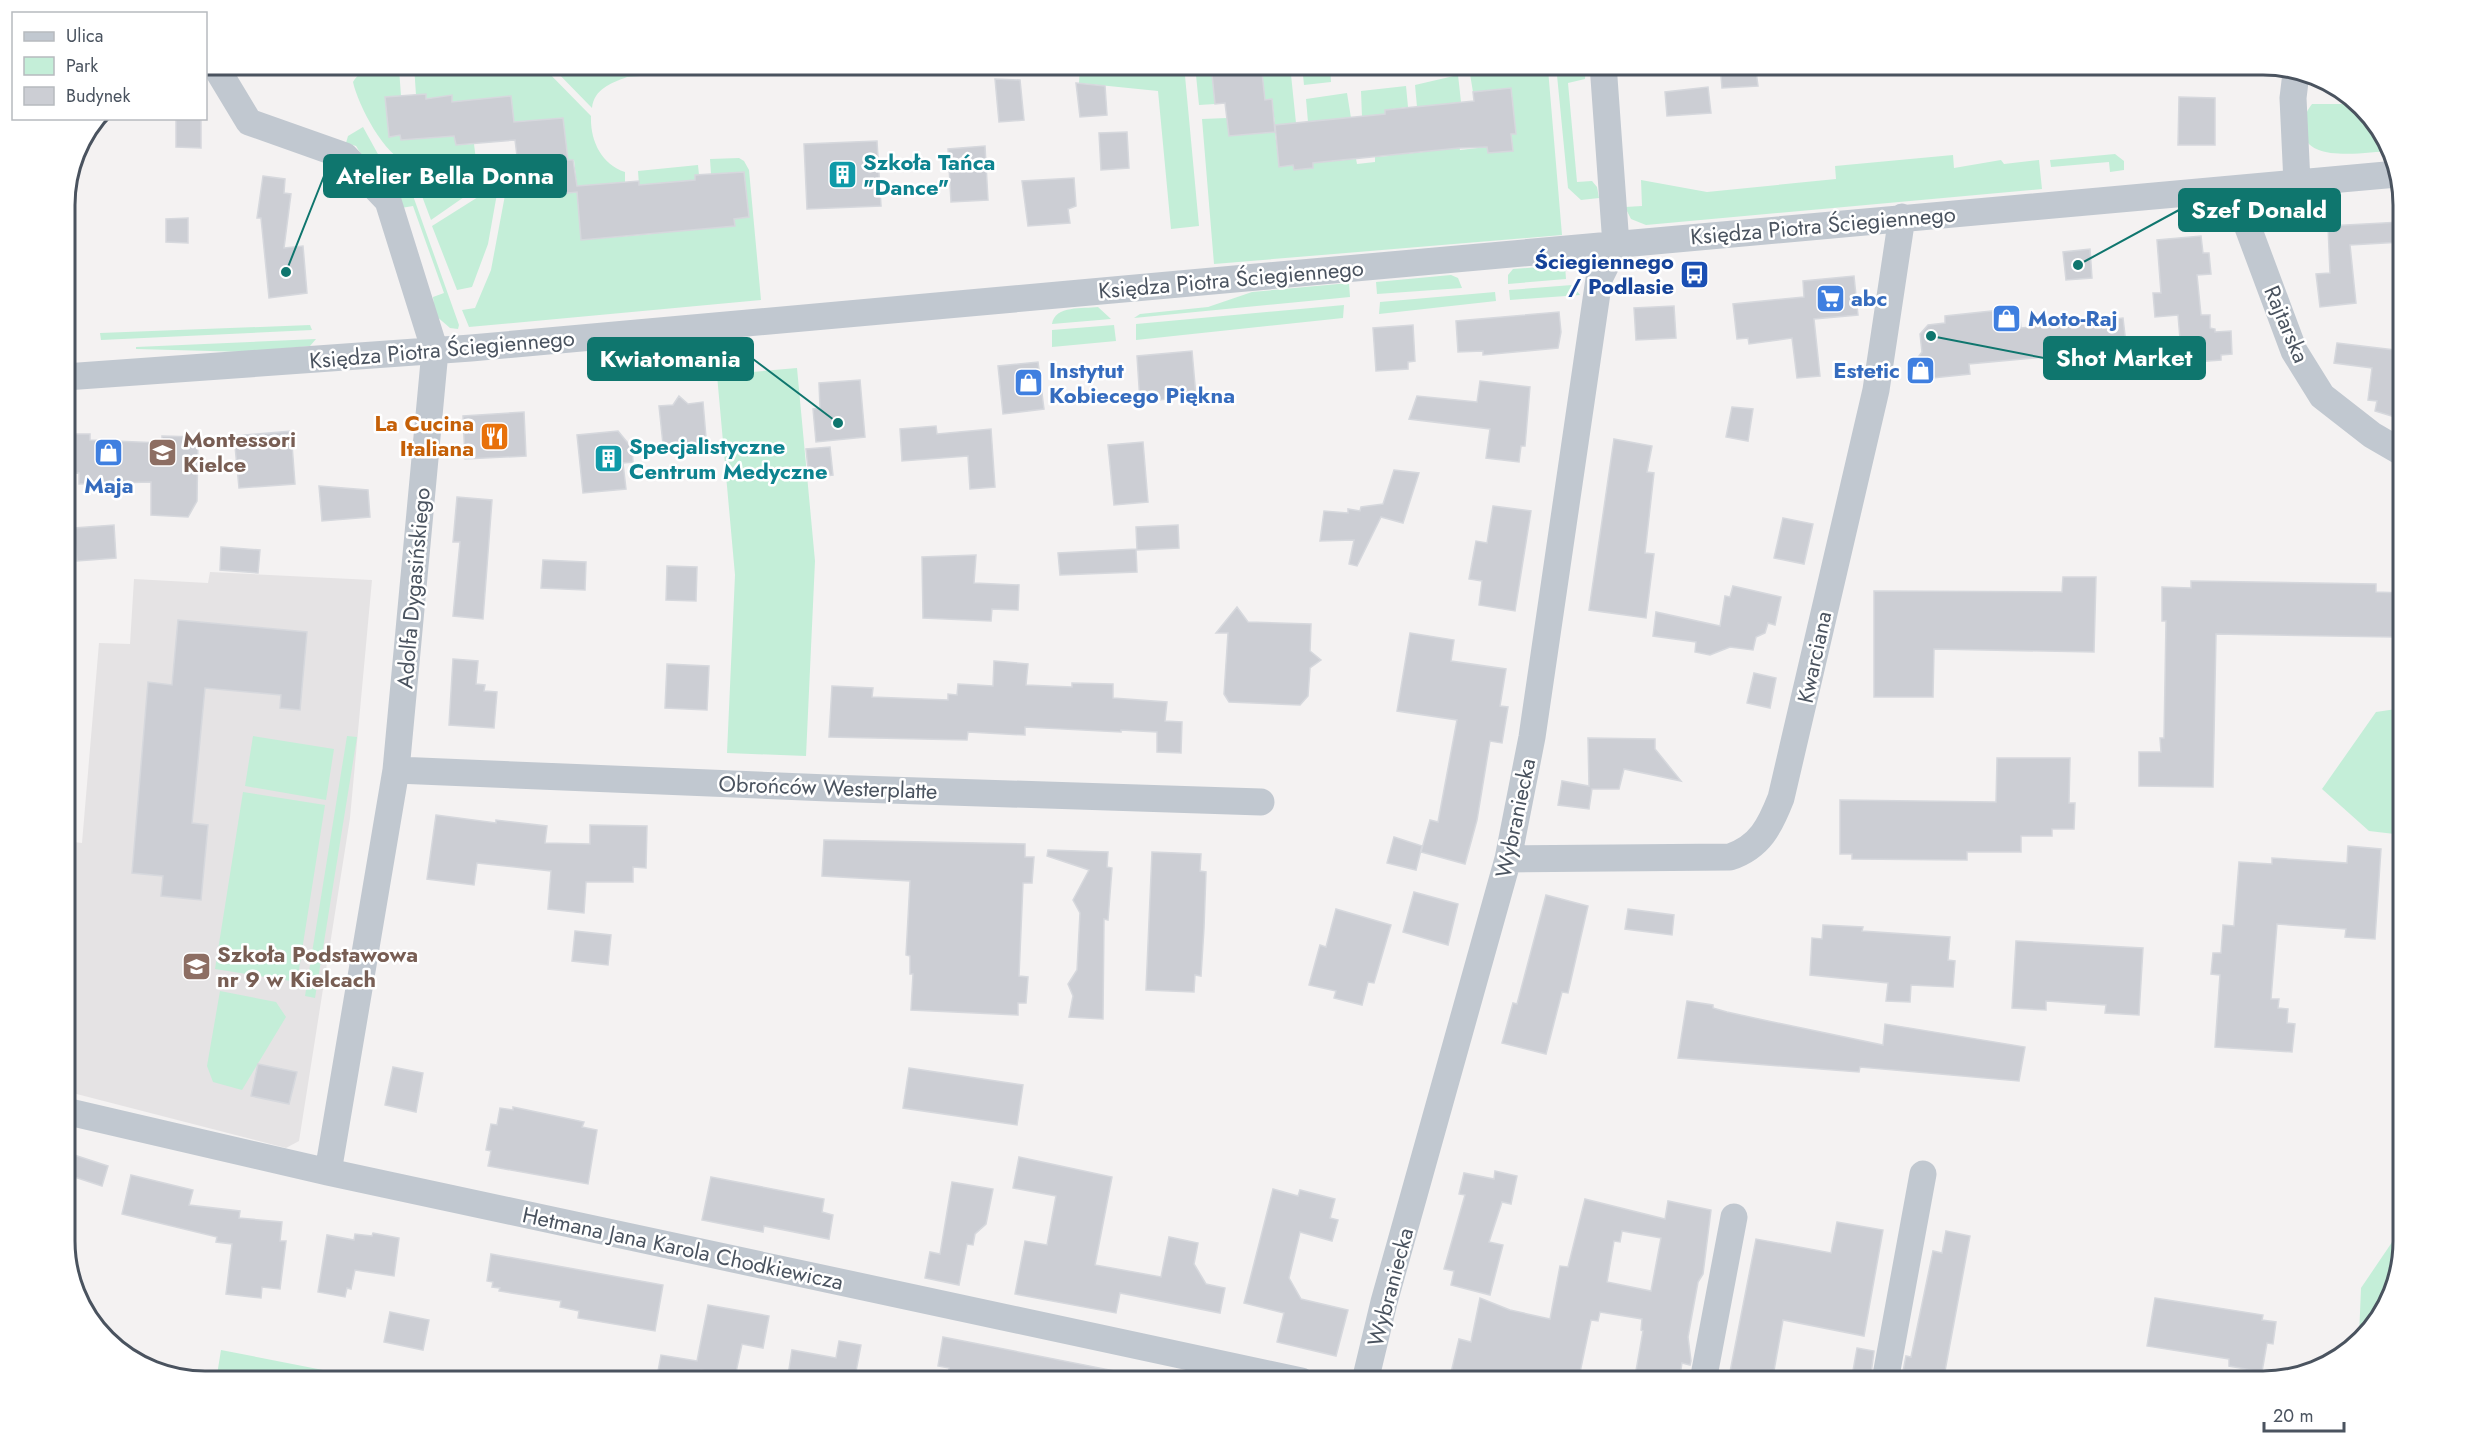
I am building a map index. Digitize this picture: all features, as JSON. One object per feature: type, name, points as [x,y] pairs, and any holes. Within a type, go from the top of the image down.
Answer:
[{"type":"street","name":"Adolfa Dygasińskiego","points":[[221,75],[249,122],[345,156],[388,201],[435,351],[396,770],[328,1172]]},
{"type":"street","points":[[1604,75],[1616,245]]},
{"type":"street","points":[[2295,79],[2293,98],[2297,183]]},
{"type":"street","name":"Księdza Piotra Ściegiennego","points":[[75,376],[435,351],[2390,175]]},
{"type":"street","name":"Rajtarska","points":[[2234,190],[2294,351],[2322,396],[2372,435],[2393,447]]},
{"type":"street","name":"Kwarciana","points":[[1508,859],[1730,857],[1754,846],[1773,820],[1784,789],[1876,390],[1902,217]]},
{"type":"street","name":"Wybraniecka","points":[[1368,1371],[1384,1302],[1508,859],[1532,737],[1599,279],[1616,245]]},
{"type":"street","name":"Obrońców Westerplatte","points":[[396,770],[828,788],[1261,802]]},
{"type":"street","name":"Hetmana Jana Karola Chodkiewicza","points":[[75,1113],[328,1172],[1251,1371]]},
{"type":"street","points":[[1887,1371],[1923,1174]]},
{"type":"street","points":[[1705,1371],[1734,1217]]},
{"type":"shaded area","name":"Szkoła Podstawowa nr 9 w Kielcach","points":[[210,572],[372,580],[350,818],[299,1141],[286,1148],[75,1094],[75,842],[82,843],[99,643],[130,644],[134,579],[208,583]]},
{"type":"green space","points":[[360,75],[400,75],[401,96],[385,98],[389,137],[400,135],[401,140],[455,136],[456,145],[474,144],[476,160],[408,163],[399,159],[382,141],[360,104],[353,82]]},
{"type":"green space","points":[[415,75],[551,75],[591,116],[593,134],[599,150],[609,163],[625,172],[625,182],[577,186],[574,160],[568,160],[563,118],[514,122],[511,96],[452,102],[451,95],[426,99],[425,94],[416,95]]},
{"type":"green space","points":[[560,75],[651,75],[627,77],[609,84],[596,96],[592,108]]},
{"type":"green space","points":[[1079,75],[1185,75],[1199,226],[1171,229],[1158,91],[1079,83]]},
{"type":"green space","points":[[1196,75],[1212,75],[1215,104],[1199,105]]},
{"type":"green space","points":[[1262,75],[1291,75],[1296,123],[1275,125],[1272,99],[1265,100]]},
{"type":"green space","points":[[1303,75],[1331,75],[1331,82],[1304,85]]},
{"type":"green space","points":[[1458,75],[1461,102],[1417,107],[1415,85]]},
{"type":"green space","points":[[1470,75],[1549,75],[1562,235],[1214,264],[1202,119],[1227,118],[1229,136],[1275,132],[1279,166],[1293,165],[1294,170],[1313,168],[1313,163],[1356,159],[1357,164],[1375,162],[1375,157],[1389,156],[1389,151],[1403,150],[1404,154],[1424,152],[1424,148],[1459,145],[1460,150],[1487,147],[1488,153],[1512,151],[1511,134],[1516,133],[1511,88],[1473,92]]},
{"type":"green space","points":[[1557,75],[1585,75],[1585,79],[1568,83],[1577,182],[1592,181],[1597,187],[1599,198],[1581,200],[1568,188]]},
{"type":"green space","points":[[1406,86],[1408,107],[1385,110],[1385,114],[1362,117],[1361,91]]},
{"type":"green space","points":[[1347,93],[1351,118],[1308,122],[1306,99]]},
{"type":"green space","points":[[2312,104],[2344,104],[2366,126],[2381,152],[2338,154],[2314,148],[2307,141],[2304,130],[2308,110]]},
{"type":"green space","points":[[363,127],[384,165],[406,176],[459,325],[458,329],[450,328],[435,315],[433,297],[444,293],[413,206],[395,209],[356,146],[346,143],[348,136]]},
{"type":"green space","points":[[2115,154],[2124,161],[2124,170],[2110,172],[2109,162],[2051,167],[2050,160]]},
{"type":"green space","points":[[1953,155],[1954,168],[2001,160],[2004,164],[2039,160],[2042,189],[1646,225],[1631,219],[1625,207],[1642,206],[1641,180],[1707,192],[1836,179],[1835,166]]},
{"type":"green space","points":[[739,158],[744,161],[749,170],[761,300],[469,327],[462,310],[475,308],[491,270],[508,179],[528,177],[530,197],[577,192],[582,240],[652,234],[651,227],[735,226],[734,219],[749,217],[744,172],[711,174],[710,159]]},
{"type":"green space","points":[[698,165],[699,175],[695,175],[695,180],[639,185],[638,171]]},
{"type":"green space","points":[[471,174],[478,180],[477,188],[431,220],[414,175]]},
{"type":"green space","points":[[498,188],[488,244],[472,287],[457,290],[432,226],[486,192]]},
{"type":"green space","points":[[1565,265],[1566,279],[1508,284],[1508,275],[1513,269]]},
{"type":"green space","points":[[1451,275],[1458,278],[1462,288],[1377,294],[1376,282]]},
{"type":"green space","points":[[1349,283],[1350,297],[1134,318],[1140,314],[1208,307],[1252,292]]},
{"type":"green space","points":[[1572,285],[1580,295],[1510,300],[1509,290]]},
{"type":"green space","points":[[1495,292],[1496,301],[1379,314],[1380,302]]},
{"type":"green space","points":[[1344,305],[1343,318],[1136,340],[1136,324]]},
{"type":"green space","points":[[1098,307],[1111,319],[1052,324],[1054,318],[1064,311]]},
{"type":"green space","points":[[310,325],[312,330],[101,340],[100,333]]},
{"type":"green space","points":[[1114,325],[1116,341],[1052,347],[1052,330]]},
{"type":"green space","points":[[316,339],[310,346],[247,352],[136,349],[136,347]]},
{"type":"green space","points":[[797,368],[815,561],[806,756],[727,753],[735,575],[717,375]]},
{"type":"green space","points":[[2393,709],[2393,834],[2369,831],[2322,789],[2376,712]]},
{"type":"green space","points":[[253,736],[334,749],[326,800],[245,786]]},
{"type":"green space","points":[[347,736],[357,737],[315,998],[305,996]]},
{"type":"green space","points":[[243,792],[325,805],[297,982],[215,969]]},
{"type":"green space","points":[[220,991],[276,1002],[286,1017],[242,1090],[213,1082],[207,1066]]},
{"type":"green space","points":[[2393,1241],[2389,1275],[2383,1291],[2376,1306],[2359,1328],[2361,1288]]},
{"type":"green space","points":[[221,1350],[328,1371],[218,1371]]},
{"type":"building","points":[[1212,75],[1262,75],[1265,100],[1272,99],[1275,132],[1229,136],[1225,103],[1215,104]]},
{"type":"building","points":[[1721,75],[1756,75],[1758,86],[1722,88]]},
{"type":"building","points":[[995,79],[1020,80],[1024,120],[999,122]]},
{"type":"building","points":[[1076,83],[1105,86],[1107,115],[1080,117]]},
{"type":"building","points":[[1708,87],[1711,113],[1667,116],[1665,92]]},
{"type":"building","points":[[1511,88],[1516,134],[1511,134],[1513,151],[1488,153],[1487,147],[1459,148],[1313,163],[1313,168],[1294,170],[1293,165],[1279,167],[1275,125],[1385,114],[1385,110],[1474,101],[1473,92]]},
{"type":"building","points":[[426,94],[426,99],[452,95],[452,102],[511,96],[514,122],[563,118],[568,160],[573,160],[577,186],[639,181],[639,185],[695,180],[695,175],[744,172],[749,217],[734,219],[735,226],[581,240],[577,192],[530,197],[526,164],[518,164],[515,140],[456,145],[454,136],[401,140],[400,135],[389,137],[385,97]]},
{"type":"building","points":[[2179,97],[2215,98],[2215,145],[2178,145]]},
{"type":"building","points":[[176,120],[201,120],[201,148],[176,147]]},
{"type":"building","points":[[1127,132],[1129,168],[1101,170],[1099,133]]},
{"type":"building","name":"Szkoła Tańca \"Dance\"","points":[[877,141],[881,206],[807,209],[804,144]]},
{"type":"building","points":[[985,146],[988,200],[951,202],[948,149]]},
{"type":"building","points":[[263,176],[285,179],[284,193],[291,194],[284,248],[303,246],[307,293],[269,298],[261,218],[257,218]]},
{"type":"building","points":[[1074,178],[1076,206],[1068,209],[1070,223],[1028,226],[1022,181]]},
{"type":"building","points":[[188,218],[188,243],[166,242],[166,219]]},
{"type":"building","points":[[2393,222],[2393,243],[2350,245],[2356,303],[2320,307],[2316,274],[2330,273],[2328,226]]},
{"type":"building","points":[[2201,236],[2203,253],[2209,253],[2211,274],[2197,275],[2201,315],[2210,315],[2210,328],[2215,329],[2215,332],[2231,331],[2232,354],[2221,355],[2221,360],[2182,363],[2178,315],[2155,317],[2153,293],[2161,293],[2157,240]]},
{"type":"building","points":[[2090,249],[2092,278],[2066,280],[2063,252]]},
{"type":"building","points":[[1854,276],[1858,315],[1814,319],[1820,376],[1797,378],[1792,338],[1749,344],[1748,338],[1737,339],[1733,304],[1804,297],[1803,281]]},
{"type":"building","points":[[1674,306],[1676,338],[1636,340],[1634,308]]},
{"type":"building","points":[[2019,308],[2021,328],[2123,318],[2129,369],[2069,378],[2068,375],[2058,376],[2057,356],[1969,364],[1970,374],[1914,380],[1913,364],[1922,352],[1920,334],[1928,325],[1945,323],[1945,316]]},
{"type":"building","points":[[1559,312],[1561,332],[1558,348],[1483,355],[1483,351],[1458,352],[1456,321]]},
{"type":"building","points":[[1413,325],[1415,361],[1408,362],[1408,369],[1376,371],[1373,328]]},
{"type":"building","points":[[2337,343],[2393,350],[2393,416],[2375,411],[2377,401],[2368,400],[2372,368],[2334,363]]},
{"type":"building","points":[[1192,351],[1196,396],[1140,402],[1137,356]]},
{"type":"building","points":[[1038,362],[1044,409],[1003,414],[998,366]]},
{"type":"building","points":[[860,380],[865,437],[816,442],[813,409],[820,408],[819,383]]},
{"type":"building","points":[[1480,381],[1530,387],[1525,446],[1521,446],[1519,462],[1486,458],[1490,429],[1409,419],[1417,396],[1477,402]]},
{"type":"building","points":[[679,396],[688,404],[703,402],[707,449],[664,454],[659,406],[673,405]]},
{"type":"building","points":[[1732,407],[1753,409],[1748,441],[1726,437]]},
{"type":"building","name":"La Cucina Italiana","points":[[524,412],[526,456],[465,459],[463,416]]},
{"type":"building","points":[[936,426],[937,434],[991,429],[995,487],[970,489],[968,456],[902,461],[900,429]]},
{"type":"building","points":[[291,431],[295,484],[239,488],[234,436]]},
{"type":"building","name":"Specjalistyczne Centrum Medyczne","points":[[618,431],[632,448],[633,462],[623,463],[626,489],[583,493],[577,435]]},
{"type":"building","points":[[75,434],[90,434],[90,440],[162,443],[162,436],[198,437],[197,501],[188,517],[151,515],[151,482],[79,484],[79,473],[75,473]]},
{"type":"building","points":[[1614,439],[1652,446],[1647,472],[1654,473],[1645,553],[1654,554],[1646,618],[1589,610]]},
{"type":"building","points":[[1143,442],[1148,502],[1114,505],[1108,445]]},
{"type":"building","points":[[830,447],[833,475],[809,478],[806,449]]},
{"type":"building","points":[[1394,470],[1419,473],[1403,523],[1381,517],[1357,566],[1349,564],[1354,540],[1320,541],[1324,511],[1348,513],[1348,509],[1360,511],[1361,507],[1383,504]]},
{"type":"building","points":[[319,486],[368,490],[370,517],[322,521]]},
{"type":"building","points":[[457,497],[492,500],[483,619],[453,616],[460,542],[453,542]]},
{"type":"building","points":[[1493,506],[1531,511],[1515,611],[1479,605],[1482,581],[1469,579],[1476,541],[1487,543]]},
{"type":"building","points":[[1783,518],[1813,524],[1804,564],[1774,558]]},
{"type":"building","points":[[114,525],[116,558],[77,561],[75,528]]},
{"type":"building","points":[[1178,525],[1179,548],[1137,550],[1136,527]]},
{"type":"building","points":[[221,547],[260,550],[258,573],[220,570]]},
{"type":"building","points":[[1136,549],[1137,572],[1060,575],[1058,553]]},
{"type":"building","points":[[976,555],[974,583],[1019,585],[1018,610],[992,609],[991,621],[923,618],[922,557]]},
{"type":"building","points":[[543,560],[586,562],[585,590],[541,588]]},
{"type":"building","points":[[667,566],[697,567],[696,601],[666,600]]},
{"type":"building","points":[[2063,577],[2096,577],[2094,652],[1934,649],[1933,697],[1874,697],[1874,591],[2062,592]]},
{"type":"building","points":[[2191,581],[2376,584],[2376,592],[2393,593],[2393,637],[2216,634],[2213,787],[2139,786],[2139,752],[2161,752],[2160,738],[2164,738],[2166,621],[2162,621],[2162,587],[2191,588]]},
{"type":"building","points":[[1733,586],[1781,597],[1775,625],[1768,623],[1765,633],[1756,637],[1753,650],[1730,647],[1710,655],[1695,652],[1696,642],[1653,636],[1656,612],[1720,626],[1725,596],[1730,597]]},
{"type":"building","points":[[1237,607],[1248,622],[1311,624],[1310,651],[1321,660],[1310,668],[1308,696],[1300,705],[1229,702],[1224,694],[1228,633],[1216,633]]},
{"type":"building","points":[[178,620],[307,632],[300,710],[280,708],[281,695],[205,688],[192,823],[208,825],[201,900],[161,896],[163,876],[132,873],[148,682],[172,685]]},
{"type":"building","points":[[1410,633],[1454,640],[1451,661],[1506,669],[1500,706],[1508,707],[1502,743],[1490,741],[1477,820],[1465,864],[1421,852],[1430,820],[1438,822],[1457,720],[1397,711]]},
{"type":"building","points":[[453,659],[478,661],[476,684],[485,685],[484,691],[497,692],[494,728],[449,725]]},
{"type":"building","points":[[994,661],[1028,664],[1026,685],[1072,687],[1072,683],[1113,684],[1113,698],[1167,702],[1165,721],[1182,722],[1181,753],[1157,752],[1157,732],[1121,730],[1121,732],[1025,727],[1025,735],[968,732],[967,740],[829,737],[832,686],[873,688],[872,697],[948,700],[948,694],[957,695],[958,684],[993,686]]},
{"type":"building","points":[[667,664],[709,666],[707,710],[665,708]]},
{"type":"building","points":[[1754,673],[1776,678],[1770,708],[1747,703]]},
{"type":"building","points":[[1588,738],[1655,739],[1655,749],[1681,781],[1624,769],[1619,789],[1592,789],[1589,809],[1558,805],[1562,781],[1589,786]]},
{"type":"building","points":[[1997,758],[2070,758],[2069,803],[2075,803],[2074,829],[2052,829],[2052,836],[2021,836],[2021,852],[1967,852],[1967,860],[1852,859],[1852,854],[1840,854],[1840,800],[1996,802]]},
{"type":"building","points":[[436,815],[496,823],[496,820],[547,826],[545,843],[590,844],[590,825],[647,826],[646,868],[633,867],[633,882],[586,882],[584,913],[548,909],[551,871],[477,863],[474,885],[427,879]]},
{"type":"building","points":[[1394,837],[1422,846],[1416,870],[1387,863]]},
{"type":"building","points":[[824,840],[1025,844],[1025,857],[1034,857],[1032,883],[1023,883],[1019,976],[1028,977],[1026,1003],[1018,1003],[1018,1015],[911,1010],[913,974],[910,974],[910,956],[906,955],[910,881],[822,876]]},
{"type":"building","points":[[2348,846],[2381,849],[2375,939],[2345,937],[2346,929],[2277,924],[2271,999],[2279,999],[2278,1008],[2288,1009],[2287,1023],[2295,1024],[2292,1052],[2215,1047],[2220,975],[2211,974],[2213,953],[2221,953],[2223,925],[2234,926],[2239,862],[2272,864],[2272,858],[2347,863]]},
{"type":"building","points":[[1048,850],[1108,852],[1107,867],[1112,868],[1108,920],[1104,919],[1103,1019],[1069,1017],[1073,996],[1068,984],[1077,970],[1080,913],[1073,900],[1089,870],[1047,856]]},
{"type":"building","points":[[1152,852],[1201,854],[1200,871],[1206,872],[1204,928],[1201,976],[1195,975],[1194,992],[1146,990]]},
{"type":"building","points":[[1414,892],[1458,904],[1448,945],[1403,932]]},
{"type":"building","points":[[1546,895],[1588,906],[1568,993],[1562,992],[1546,1054],[1502,1043],[1513,1003],[1517,1004]]},
{"type":"building","points":[[1336,909],[1391,925],[1374,983],[1368,982],[1362,1005],[1334,998],[1336,991],[1309,985],[1320,945],[1326,947]]},
{"type":"building","points":[[1628,909],[1674,915],[1672,935],[1625,929]]},
{"type":"building","points":[[1823,925],[1863,927],[1862,931],[1950,937],[1948,960],[1955,961],[1953,987],[1911,985],[1910,1002],[1886,1001],[1888,983],[1810,975],[1812,938],[1822,939]]},
{"type":"building","points":[[575,931],[611,935],[608,965],[572,961]]},
{"type":"building","points":[[2016,941],[2143,948],[2139,1015],[2105,1013],[2106,1005],[2046,1001],[2046,1010],[2012,1008]]},
{"type":"building","points":[[1687,1001],[1713,1005],[1713,1008],[1727,1012],[1883,1045],[1885,1024],[2025,1047],[2019,1081],[1860,1067],[1859,1072],[1678,1058]]},
{"type":"building","points":[[258,1064],[297,1072],[289,1104],[251,1096]]},
{"type":"building","points":[[393,1067],[423,1073],[416,1112],[385,1105]]},
{"type":"building","points":[[909,1068],[1023,1085],[1017,1125],[903,1108]]},
{"type":"building","points":[[513,1107],[584,1122],[582,1127],[597,1130],[588,1184],[488,1166],[491,1151],[486,1150],[491,1124],[497,1125],[500,1108],[513,1110]]},
{"type":"building","points":[[75,1155],[108,1166],[102,1186],[75,1177]]},
{"type":"building","points":[[1019,1157],[1112,1177],[1095,1265],[1161,1277],[1169,1237],[1198,1243],[1194,1264],[1206,1284],[1225,1288],[1220,1313],[1120,1293],[1116,1313],[1015,1294],[1025,1241],[1047,1245],[1056,1196],[1013,1188]]},
{"type":"building","points":[[1495,1171],[1517,1176],[1511,1204],[1502,1202],[1489,1242],[1503,1245],[1490,1295],[1451,1285],[1454,1271],[1444,1269],[1465,1195],[1459,1194],[1464,1173],[1494,1179]]},
{"type":"building","points":[[131,1175],[193,1190],[189,1205],[240,1211],[239,1218],[282,1222],[280,1241],[286,1241],[280,1289],[262,1287],[261,1298],[226,1294],[232,1244],[216,1242],[217,1237],[122,1214]]},
{"type":"building","points":[[711,1177],[824,1199],[822,1212],[833,1215],[829,1239],[764,1226],[763,1232],[702,1220]]},
{"type":"building","points":[[952,1182],[993,1189],[986,1224],[975,1234],[973,1245],[967,1244],[959,1285],[925,1278],[930,1252],[940,1254]]},
{"type":"building","points":[[1273,1189],[1298,1196],[1300,1190],[1335,1199],[1330,1218],[1338,1220],[1332,1241],[1300,1232],[1289,1278],[1301,1299],[1348,1310],[1336,1356],[1277,1342],[1284,1313],[1244,1303]]},
{"type":"building","points":[[1585,1199],[1665,1219],[1668,1201],[1711,1210],[1703,1274],[1698,1282],[1688,1337],[1690,1365],[1682,1363],[1681,1371],[1636,1371],[1643,1331],[1641,1330],[1642,1319],[1600,1312],[1598,1321],[1591,1320],[1580,1371],[1451,1371],[1459,1339],[1471,1342],[1480,1298],[1510,1310],[1550,1319],[1560,1266],[1568,1267]],"holes":[[[1622,1231],[1661,1238],[1651,1291],[1607,1282],[1614,1241],[1620,1242]]]},
{"type":"building","points":[[1837,1222],[1883,1230],[1864,1336],[1783,1320],[1774,1371],[1730,1371],[1756,1239],[1831,1253]]},
{"type":"building","points":[[1946,1231],[1970,1236],[1945,1371],[1903,1371],[1906,1356],[1911,1357],[1933,1251],[1942,1253]]},
{"type":"building","points":[[373,1233],[399,1238],[394,1276],[355,1270],[351,1289],[347,1288],[345,1297],[318,1292],[327,1235],[354,1240],[355,1234],[372,1236]]},
{"type":"building","points":[[491,1254],[663,1285],[655,1331],[578,1318],[579,1311],[560,1307],[561,1301],[499,1291],[500,1288],[492,1287],[493,1282],[487,1281]]},
{"type":"building","points":[[2155,1298],[2263,1315],[2262,1320],[2276,1322],[2273,1344],[2267,1343],[2262,1371],[2229,1366],[2229,1359],[2147,1346]]},
{"type":"building","points":[[708,1305],[769,1316],[763,1348],[742,1344],[736,1371],[658,1371],[661,1355],[697,1361]]},
{"type":"building","points":[[390,1312],[429,1320],[423,1350],[384,1342]]},
{"type":"building","points":[[943,1337],[1115,1371],[949,1371],[949,1368],[938,1366]]},
{"type":"building","points":[[839,1341],[861,1345],[856,1371],[789,1371],[792,1350],[836,1358]]},
{"type":"building","points":[[1857,1348],[1874,1351],[1871,1371],[1853,1371]]},
{"type":"place","name":"Szkoła Tańca \"Dance\"","points":[[842,175]]},
{"type":"place","name":"Szef Donald","points":[[2078,265]]},
{"type":"place","name":"Atelier Bella Donna","points":[[286,272]]},
{"type":"place","name":"Ściegiennego / Podlasie","points":[[1695,274]]},
{"type":"place","name":"abc","points":[[1830,298]]},
{"type":"place","name":"Moto-Raj","points":[[2007,318]]},
{"type":"place","name":"Shot Market","points":[[1931,336]]},
{"type":"place","name":"Estetic","points":[[1921,370]]},
{"type":"place","name":"Instytut Kobiecego Piękna","points":[[1028,383]]},
{"type":"place","name":"Kwiatomania","points":[[838,423]]},
{"type":"place","name":"La Cucina Italiana","points":[[495,436]]},
{"type":"place","name":"Montessori Kielce","points":[[162,452]]},
{"type":"place","name":"Maja","points":[[109,453]]},
{"type":"place","name":"Specjalistyczne Centrum Medyczne","points":[[608,459]]},
{"type":"place","name":"Szkoła Podstawowa nr 9 w Kielcach","points":[[196,967]]}]
